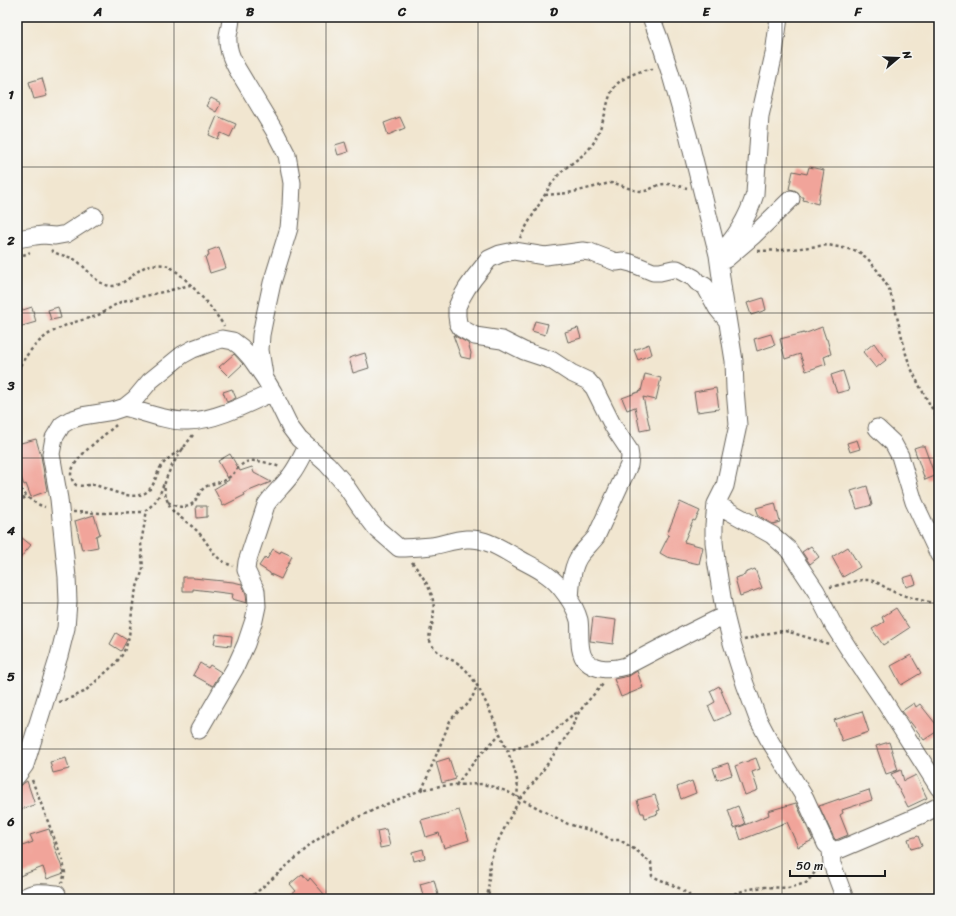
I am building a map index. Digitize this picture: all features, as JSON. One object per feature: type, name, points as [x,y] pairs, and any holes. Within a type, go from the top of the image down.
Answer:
[{"type":"street","points":[[231,17],[228,45],[231,56],[287,155],[292,183],[292,206],[289,228],[272,283],[261,336],[260,350],[264,377]]},
{"type":"street","points":[[651,17],[670,72],[719,259],[734,360],[738,425],[725,486],[716,504],[714,525],[714,542],[725,615],[745,684],[758,719],[805,798],[832,857],[845,899]]},
{"type":"street","points":[[719,259],[737,232],[752,205],[755,194],[760,116],[772,61],[779,17]]},
{"type":"street","points":[[719,259],[737,249],[754,235],[791,199]]},
{"type":"street","points":[[17,239],[44,235],[55,236],[66,234],[94,216]]},
{"type":"street","points":[[570,600],[571,586],[577,560],[580,554],[596,537],[629,465],[629,450],[613,426],[594,388],[588,380],[571,373],[551,360],[524,351],[502,340],[475,336],[461,328],[458,323],[457,316],[457,307],[460,300],[474,278],[489,259],[500,254],[514,252],[545,256],[583,251],[590,252],[616,262],[631,263],[654,272],[677,269],[705,286],[715,304],[728,320]]},
{"type":"street","points":[[21,770],[43,708],[66,628],[68,602],[67,577],[56,478],[51,454],[54,438],[62,425],[70,420],[125,407],[135,399],[150,381],[182,355],[212,342],[222,340],[233,341],[250,356],[273,392],[290,427],[299,439],[327,464],[343,482],[360,508],[376,528],[399,548],[433,546],[458,540],[478,539],[489,543],[548,576],[570,600],[578,620],[584,660],[596,667],[605,669],[618,668],[632,664],[725,615]]},
{"type":"street","points":[[125,407],[172,420],[188,421],[206,419],[233,410],[273,392]]},
{"type":"street","points":[[877,428],[893,443],[900,456],[914,502],[939,555]]},
{"type":"street","points":[[199,730],[235,668],[246,644],[254,620],[257,606],[256,591],[246,570],[247,562],[266,505],[271,497],[290,476],[307,447]]},
{"type":"street","points":[[716,504],[772,535],[788,549],[816,591],[834,626],[939,788]]},
{"type":"street","points":[[832,857],[835,850],[858,842],[939,806]]},
{"type":"street","points":[[21,899],[37,892],[57,894]]},
{"type":"path","points":[[514,252],[530,219],[555,178],[562,170],[582,156],[594,141],[605,114],[612,90],[618,83],[648,69],[670,72]]},
{"type":"path","points":[[545,195],[568,193],[610,183],[615,183],[642,192],[658,185],[671,184],[703,194]]},
{"type":"path","points":[[737,249],[765,252],[828,246],[858,251],[868,259],[888,287],[894,304],[903,345],[910,366],[939,421]]},
{"type":"path","points":[[49,247],[57,254],[72,258],[96,280],[106,285],[115,286],[147,266],[167,265],[177,271],[191,285],[222,322],[233,341]]},
{"type":"path","points":[[17,256],[27,254],[34,250]]},
{"type":"path","points":[[17,371],[24,358],[37,343],[48,334],[72,323],[89,319],[101,314],[123,301],[191,285]]},
{"type":"path","points":[[17,484],[27,498],[40,505],[60,512],[142,512],[147,510],[158,498],[174,462],[206,419]]},
{"type":"path","points":[[118,423],[82,455],[76,464],[71,478],[77,485],[95,486],[126,495],[136,496],[144,494],[155,482],[159,469],[163,464],[175,453],[184,448]]},
{"type":"path","points":[[168,502],[175,506],[188,506],[206,487],[228,478],[242,465],[250,461],[258,461],[282,467],[296,467]]},
{"type":"path","points":[[165,480],[165,491],[168,502],[173,511],[200,534],[216,557],[222,562],[246,570]]},
{"type":"path","points":[[17,501],[27,498]]},
{"type":"path","points":[[43,708],[84,692],[122,655],[129,636],[134,596],[143,569],[141,543],[147,510]]},
{"type":"path","points":[[399,548],[421,575],[430,589],[434,599],[433,620],[430,633],[430,640],[434,648],[464,667],[487,704],[516,776],[518,789],[517,797]]},
{"type":"path","points":[[816,591],[857,581],[868,580],[874,581],[892,592],[939,604]]},
{"type":"path","points":[[732,643],[765,634],[784,631],[793,632],[850,651]]},
{"type":"path","points":[[486,899],[488,892],[490,862],[495,847],[520,799],[536,780],[570,731],[579,712],[618,668]]},
{"type":"path","points":[[422,790],[450,721],[454,715],[470,701],[477,686]]},
{"type":"path","points":[[507,751],[539,741],[548,736],[573,714],[579,712]]},
{"type":"path","points":[[456,785],[478,757],[500,734]]},
{"type":"path","points":[[21,770],[63,861],[65,873],[57,894]]},
{"type":"path","points":[[249,899],[314,842],[336,827],[422,790],[440,786],[482,784],[506,791],[568,824],[600,833],[611,840],[620,840],[651,862],[652,876],[679,888],[695,899]]},
{"type":"path","points":[[717,899],[749,889],[765,887],[788,888],[806,883],[816,871],[832,857]]},
{"type":"path","points":[[488,892],[491,899]]},
{"type":"building","points":[[42,78],[47,96],[34,99],[29,82]]},
{"type":"building","points":[[211,98],[221,103],[216,112],[206,106]]},
{"type":"building","points":[[217,116],[236,124],[230,137],[221,133],[218,139],[209,135]]},
{"type":"building","points":[[400,117],[405,128],[388,135],[384,123]]},
{"type":"building","points":[[345,142],[348,152],[338,155],[335,145]]},
{"type":"building","points":[[809,167],[824,170],[818,204],[803,200],[804,197],[801,197],[798,192],[789,189],[793,171],[807,174]]},
{"type":"building","points":[[219,247],[226,268],[210,273],[205,257],[209,256],[208,251]]},
{"type":"building","points":[[763,298],[766,310],[751,315],[747,303]]},
{"type":"building","points":[[32,307],[36,322],[19,327],[17,312]]},
{"type":"building","points":[[58,307],[61,318],[51,320],[48,310]]},
{"type":"building","points":[[535,321],[548,324],[545,335],[532,331]]},
{"type":"building","points":[[822,327],[831,354],[824,357],[826,364],[806,371],[800,354],[785,359],[780,339],[804,334]]},
{"type":"building","points":[[578,328],[581,338],[568,342],[565,332]]},
{"type":"building","points":[[771,334],[775,345],[757,351],[754,339]]},
{"type":"building","points":[[453,335],[468,343],[471,353],[470,359],[461,357]]},
{"type":"building","points":[[874,343],[886,360],[876,368],[863,352]]},
{"type":"building","points":[[649,344],[652,354],[638,360],[634,350]]},
{"type":"building","points":[[365,353],[369,368],[353,373],[349,358]]},
{"type":"building","points":[[234,354],[243,364],[229,377],[219,367]]},
{"type":"building","points":[[843,371],[849,390],[837,393],[831,375]]},
{"type":"building","points":[[645,374],[661,378],[656,400],[643,397],[650,429],[640,431],[635,407],[627,410],[622,398],[641,391]]},
{"type":"building","points":[[716,388],[719,409],[697,412],[694,392]]},
{"type":"building","points":[[232,389],[236,398],[227,402],[223,392]]},
{"type":"building","points":[[36,439],[41,456],[47,491],[31,497],[26,484],[24,485],[17,467],[17,444]]},
{"type":"building","points":[[857,440],[860,449],[850,452],[847,443]]},
{"type":"building","points":[[924,446],[935,476],[925,480],[914,448]]},
{"type":"building","points":[[230,454],[240,471],[252,467],[254,473],[271,482],[244,493],[245,495],[223,506],[214,489],[229,480],[218,461]]},
{"type":"building","points":[[867,486],[872,505],[857,509],[851,491]]},
{"type":"building","points":[[680,502],[700,511],[695,521],[693,520],[684,542],[703,547],[699,564],[667,557],[660,553],[669,535],[667,534]]},
{"type":"building","points":[[775,503],[780,522],[773,524],[759,516],[756,508]]},
{"type":"building","points":[[196,506],[207,506],[207,517],[197,518]]},
{"type":"building","points":[[94,515],[100,534],[96,536],[98,547],[82,550],[75,521]]},
{"type":"building","points":[[17,534],[31,545],[17,562]]},
{"type":"building","points":[[811,546],[819,557],[810,564],[802,552]]},
{"type":"building","points":[[848,547],[860,567],[843,577],[832,557]]},
{"type":"building","points":[[273,549],[280,553],[281,551],[292,556],[281,579],[270,574],[259,566],[265,557],[267,559]]},
{"type":"building","points":[[755,569],[762,588],[740,596],[735,578],[745,575],[745,573]]},
{"type":"building","points":[[913,575],[916,584],[906,587],[903,578]]},
{"type":"building","points":[[183,577],[242,584],[246,594],[247,603],[232,599],[233,594],[193,589],[193,591],[183,591]]},
{"type":"building","points":[[896,608],[909,628],[883,645],[872,629],[884,622],[882,617]]},
{"type":"building","points":[[593,617],[616,620],[613,644],[590,641]]},
{"type":"building","points":[[116,633],[127,640],[121,651],[110,644]]},
{"type":"building","points":[[216,634],[232,636],[231,646],[214,644]]},
{"type":"building","points":[[911,655],[921,673],[901,685],[891,666]]},
{"type":"building","points":[[200,663],[208,668],[210,665],[221,672],[213,686],[193,675]]},
{"type":"building","points":[[637,671],[643,688],[621,697],[614,679],[629,676]]},
{"type":"building","points":[[719,686],[731,714],[715,721],[708,706],[715,702],[710,691]]},
{"type":"building","points":[[914,703],[916,707],[920,704],[939,728],[939,730],[924,740],[902,711]]},
{"type":"building","points":[[862,711],[869,732],[842,741],[834,720]]},
{"type":"building","points":[[889,742],[898,770],[886,774],[876,746]]},
{"type":"building","points":[[66,758],[69,769],[53,773],[50,762]]},
{"type":"building","points":[[449,758],[456,779],[442,783],[436,762]]},
{"type":"building","points":[[756,758],[760,769],[752,772],[758,790],[745,795],[735,766]]},
{"type":"building","points":[[728,763],[732,775],[717,780],[713,768]]},
{"type":"building","points":[[901,770],[904,781],[916,775],[927,798],[908,807],[891,774]]},
{"type":"building","points":[[27,781],[35,805],[21,809],[20,807],[17,807],[17,786]]},
{"type":"building","points":[[692,781],[696,793],[681,799],[677,787]]},
{"type":"building","points":[[869,790],[872,800],[842,810],[843,813],[840,815],[848,835],[836,840],[819,806]]},
{"type":"building","points":[[655,795],[660,810],[657,811],[658,814],[645,818],[644,813],[641,813],[637,800]]},
{"type":"building","points":[[796,803],[813,840],[798,847],[787,822],[741,840],[737,828],[769,815],[768,811]]},
{"type":"building","points":[[738,806],[745,824],[734,828],[728,810]]},
{"type":"building","points":[[459,810],[469,840],[444,848],[439,833],[426,837],[421,820]]},
{"type":"building","points":[[49,829],[64,873],[47,879],[43,867],[17,877],[17,860],[20,859],[17,848],[33,842],[30,835]]},
{"type":"building","points":[[386,829],[390,846],[380,848],[377,831]]},
{"type":"building","points":[[918,836],[922,846],[911,849],[908,839]]},
{"type":"building","points":[[423,849],[425,858],[414,861],[412,852]]},
{"type":"building","points":[[302,874],[308,881],[310,878],[324,894],[319,899],[286,899],[296,891],[290,884]]},
{"type":"building","points":[[434,880],[438,895],[434,896],[435,899],[424,899],[420,884]]}]
